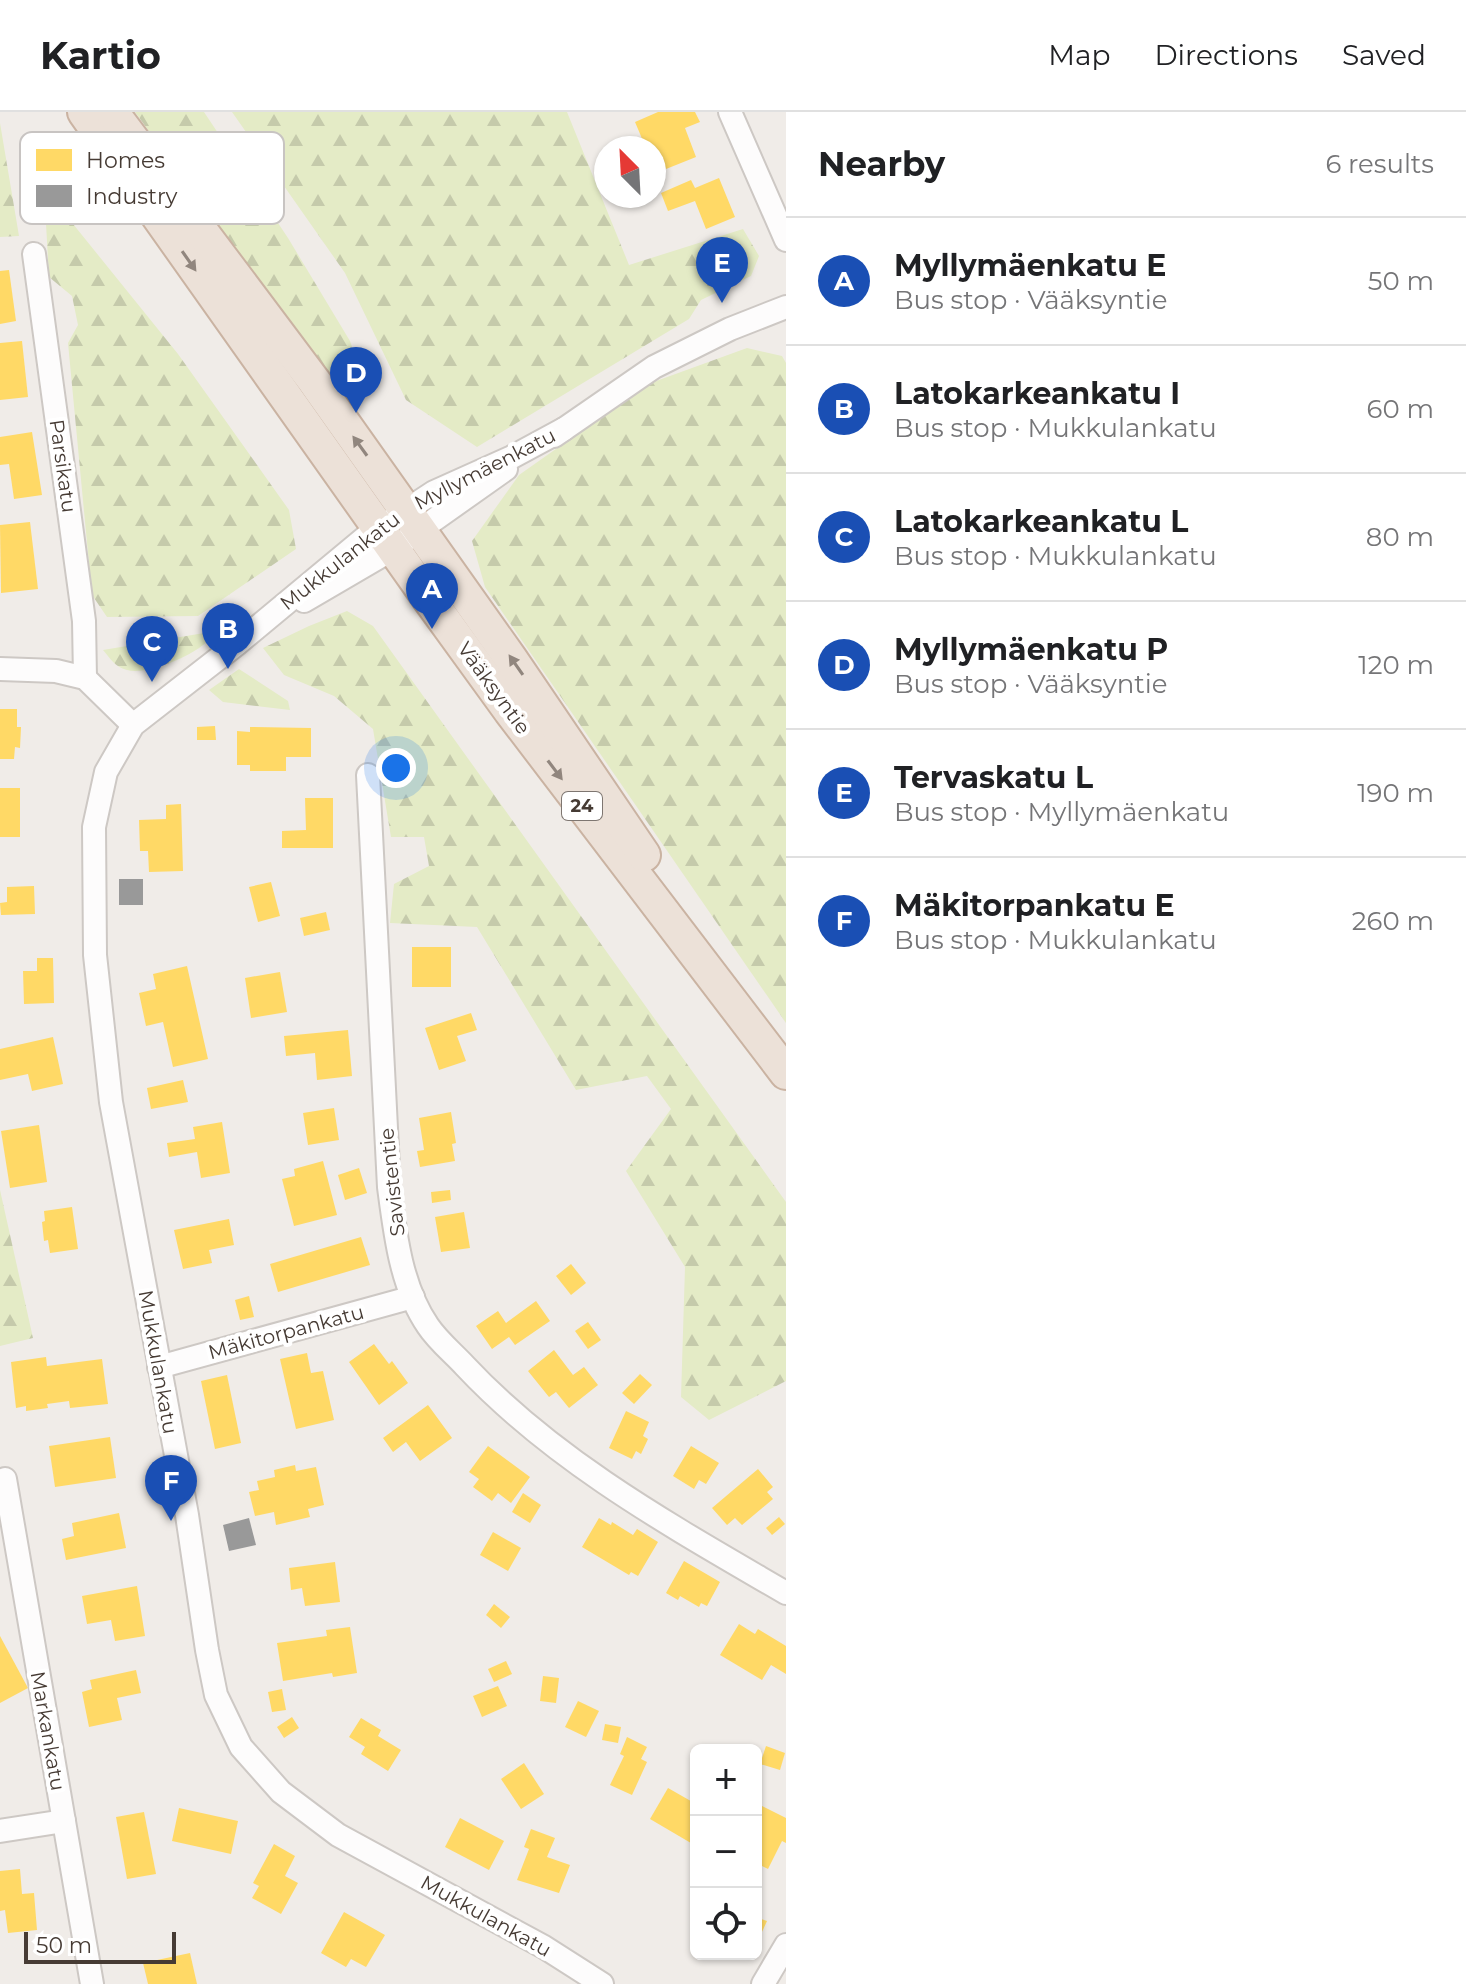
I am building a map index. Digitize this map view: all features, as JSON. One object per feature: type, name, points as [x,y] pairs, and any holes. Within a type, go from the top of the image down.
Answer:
[{"type":"highway","name":"Vääksyntie","points":[[84,112],[98,132]]},
{"type":"highway","name":"Vääksyntie","points":[[112,112],[127,132]]},
{"type":"highway","name":"Vääksyntie","points":[[163,224],[510,711],[781,1066]]},
{"type":"highway","name":"Vääksyntie","points":[[196,224],[314,381],[568,741],[781,1066]]},
{"type":"street","points":[[730,112],[786,240]]},
{"type":"street","name":"Parsikatu","points":[[34,254],[84,621],[85,678]]},
{"type":"street","name":"Myllymäenkatu","points":[[385,539],[564,429],[654,367],[730,329],[786,307]]},
{"type":"street","name":"Mukkulankatu","points":[[385,539],[341,556],[237,644],[133,725],[106,772],[94,827],[95,955],[111,1102],[216,1695],[241,1747],[281,1792],[338,1835],[544,1947],[602,1984]]},
{"type":"street","points":[[0,669],[56,671],[85,678],[133,725]]},
{"type":"street","name":"Savistentie","points":[[368,775],[389,1187],[395,1231],[413,1297],[429,1327],[487,1389],[559,1449],[652,1514],[786,1593]]},
{"type":"street","name":"Mäkitorpankatu","points":[[159,1367],[413,1297]]},
{"type":"street","name":"Markankatu","points":[[5,1479],[92,1984]]},
{"type":"street","points":[[0,1831],[64,1821]]},
{"type":"street","points":[[763,1984],[786,1945]]},
{"type":"green space","points":[[135,112],[204,112],[217,132],[150,132]]},
{"type":"green space","points":[[232,112],[567,112],[594,179],[594,208],[606,208],[629,265],[743,229],[759,256],[751,276],[701,300],[689,319],[477,447],[406,400],[345,273],[284,186],[284,132],[246,132]]},
{"type":"green space","points":[[0,123],[19,236],[0,237]]},
{"type":"green space","points":[[46,224],[73,224],[178,354],[289,510],[296,549],[198,616],[107,617],[92,595],[68,343],[78,325],[72,296],[49,277]]},
{"type":"green space","points":[[216,224],[279,224],[350,341],[358,364],[342,376],[325,371]]},
{"type":"green space","points":[[747,348],[782,356],[786,363],[786,1023],[485,587],[472,541],[519,475],[648,384]]},
{"type":"green space","points":[[347,611],[373,626],[786,1202],[786,1381],[709,1420],[681,1397],[685,1267],[626,1171],[671,1109],[647,1076],[576,1090],[477,927],[390,923],[394,884],[429,866],[424,837],[391,837],[373,729],[334,696],[284,675],[263,648]]},
{"type":"green space","points":[[216,631],[190,654],[149,669],[123,669],[103,650]]},
{"type":"green space","points":[[239,669],[288,701],[290,710],[223,702],[209,690]]},
{"type":"green space","points":[[0,1190],[33,1338],[0,1346]]},
{"type":"building: Homes","points":[[658,112],[695,112],[700,122],[685,128],[696,157],[666,169],[666,136],[641,136],[635,122]]},
{"type":"building: Homes","points":[[719,178],[735,217],[706,229],[695,201],[668,211],[666,191],[691,180],[695,188]]},
{"type":"building: Homes","points":[[9,270],[16,321],[0,324],[0,271]]},
{"type":"building: Homes","points":[[22,341],[28,397],[0,400],[0,343]]},
{"type":"building: Homes","points":[[32,432],[42,495],[14,499],[9,464],[0,465],[0,437]]},
{"type":"building: Homes","points":[[30,522],[38,589],[1,593],[0,525]]},
{"type":"building: Homes","points":[[0,709],[17,709],[17,727],[21,727],[20,748],[15,747],[14,759],[0,759]]},
{"type":"building: Homes","points":[[215,726],[216,740],[197,740],[197,727]]},
{"type":"building: Homes","points":[[250,727],[311,728],[311,757],[286,757],[286,771],[250,771],[250,765],[237,765],[237,731],[250,732]]},
{"type":"building: Homes","points":[[0,788],[20,788],[20,837],[0,837]]},
{"type":"building: Homes","points":[[305,798],[333,798],[333,848],[282,848],[282,831],[306,830]]},
{"type":"building: Homes","points":[[181,804],[183,871],[149,872],[148,851],[140,851],[139,820],[166,819],[166,805]]},
{"type":"building: Homes","points":[[271,882],[280,916],[258,922],[249,887]]},
{"type":"building: Homes","points":[[34,886],[35,914],[1,915],[0,903],[7,902],[7,887]]},
{"type":"building: Homes","points":[[326,912],[330,930],[304,936],[300,918]]},
{"type":"building: Homes","points":[[412,947],[451,947],[451,987],[412,987]]},
{"type":"building: Homes","points":[[37,958],[53,958],[54,1003],[24,1004],[23,971],[37,971]]},
{"type":"building: Homes","points":[[187,966],[208,1059],[173,1067],[163,1022],[146,1026],[139,993],[156,989],[153,974]]},
{"type":"building: Homes","points":[[280,972],[287,1012],[251,1018],[245,978]]},
{"type":"building: Homes","points":[[471,1013],[477,1030],[457,1036],[466,1061],[439,1070],[425,1028]]},
{"type":"building: Homes","points":[[348,1030],[352,1076],[317,1080],[315,1053],[286,1056],[284,1036]]},
{"type":"building: Homes","points":[[53,1037],[63,1084],[32,1091],[28,1074],[0,1080],[0,1049]]},
{"type":"building: Homes","points":[[183,1080],[188,1102],[151,1109],[147,1088]]},
{"type":"building: Homes","points":[[334,1108],[339,1140],[308,1145],[303,1113]]},
{"type":"building: Homes","points":[[451,1112],[456,1143],[452,1144],[455,1161],[420,1167],[417,1151],[424,1150],[419,1118]]},
{"type":"building: Homes","points":[[222,1122],[230,1173],[201,1178],[197,1152],[169,1157],[167,1143],[195,1139],[193,1127]]},
{"type":"building: Homes","points":[[39,1125],[47,1182],[10,1188],[1,1131]]},
{"type":"building: Homes","points":[[323,1161],[337,1215],[294,1226],[282,1179],[295,1176],[294,1169]]},
{"type":"building: Homes","points":[[359,1168],[367,1193],[345,1200],[338,1175]]},
{"type":"building: Homes","points":[[450,1190],[451,1200],[432,1203],[431,1192]]},
{"type":"building: Homes","points":[[72,1207],[78,1249],[50,1253],[48,1240],[44,1241],[44,1211]]},
{"type":"building: Homes","points":[[464,1212],[470,1248],[441,1252],[435,1217]]},
{"type":"building: Homes","points":[[229,1219],[234,1245],[209,1250],[212,1263],[183,1269],[174,1230]]},
{"type":"building: Homes","points":[[361,1237],[370,1265],[278,1292],[270,1264]]},
{"type":"building: Homes","points":[[571,1264],[586,1283],[571,1295],[556,1276]]},
{"type":"building: Homes","points":[[249,1296],[254,1317],[240,1320],[235,1300]]},
{"type":"building: Homes","points":[[536,1301],[550,1321],[515,1345],[509,1337],[492,1349],[476,1326],[498,1311],[506,1323]]},
{"type":"building: Homes","points":[[588,1322],[601,1340],[588,1349],[575,1331]]},
{"type":"building: Homes","points":[[374,1344],[408,1383],[379,1405],[349,1362]]},
{"type":"building: Homes","points":[[554,1350],[573,1375],[584,1367],[598,1385],[569,1408],[556,1392],[549,1397],[528,1371]]},
{"type":"building: Homes","points":[[307,1353],[311,1373],[323,1371],[334,1420],[296,1429],[280,1359]]},
{"type":"building: Homes","points":[[46,1357],[47,1366],[102,1359],[108,1404],[70,1408],[69,1401],[26,1411],[26,1406],[16,1408],[11,1362]]},
{"type":"building: Homes","points":[[640,1374],[652,1385],[634,1404],[622,1393]]},
{"type":"building: Homes","points":[[227,1375],[241,1443],[215,1449],[201,1381]]},
{"type":"building: Homes","points":[[428,1405],[452,1438],[420,1461],[406,1442],[393,1452],[383,1438]]},
{"type":"building: Homes","points":[[626,1411],[649,1422],[643,1436],[648,1439],[641,1454],[636,1451],[632,1459],[609,1448]]},
{"type":"building: Homes","points":[[110,1437],[116,1478],[55,1487],[49,1446]]},
{"type":"building: Homes","points":[[488,1446],[530,1477],[511,1503],[498,1493],[492,1501],[473,1487],[479,1479],[469,1472]]},
{"type":"building: Homes","points":[[691,1446],[719,1463],[706,1484],[699,1480],[694,1489],[673,1476]]},
{"type":"building: Homes","points":[[295,1465],[296,1471],[316,1467],[324,1505],[308,1509],[310,1517],[276,1525],[274,1512],[255,1516],[249,1492],[259,1490],[257,1481],[275,1477],[274,1470]]},
{"type":"building: Homes","points":[[758,1469],[773,1487],[767,1492],[773,1499],[742,1525],[735,1518],[727,1525],[712,1508]]},
{"type":"building: Homes","points":[[523,1493],[541,1505],[530,1523],[512,1512]]},
{"type":"building: Homes","points":[[119,1513],[126,1548],[66,1560],[62,1539],[74,1536],[72,1523]]},
{"type":"building: Homes","points":[[779,1517],[785,1524],[772,1535],[766,1528]]},
{"type":"building: Homes","points":[[599,1518],[633,1535],[637,1529],[658,1542],[638,1576],[631,1572],[629,1575],[582,1547]]},
{"type":"building: Homes","points":[[493,1532],[521,1548],[508,1571],[480,1555]]},
{"type":"building: Homes","points":[[684,1561],[720,1582],[707,1606],[701,1603],[699,1607],[680,1596],[678,1600],[666,1593]]},
{"type":"building: Homes","points":[[335,1562],[340,1602],[305,1606],[302,1588],[291,1590],[289,1568]]},
{"type":"building: Homes","points":[[137,1586],[145,1636],[115,1641],[111,1620],[87,1624],[82,1596]]},
{"type":"building: Homes","points":[[494,1604],[510,1617],[501,1628],[486,1615]]},
{"type":"building: Homes","points":[[739,1624],[755,1634],[758,1629],[786,1646],[786,1674],[771,1665],[762,1680],[720,1655]]},
{"type":"building: Homes","points":[[350,1627],[357,1673],[333,1677],[332,1673],[283,1681],[277,1643],[327,1636],[326,1630]]},
{"type":"building: Homes","points":[[0,1636],[28,1688],[0,1703]]},
{"type":"building: Homes","points":[[506,1661],[512,1674],[494,1682],[488,1669]]},
{"type":"building: Homes","points":[[136,1670],[141,1693],[117,1698],[122,1720],[89,1727],[82,1692],[92,1689],[90,1680]]},
{"type":"building: Homes","points":[[543,1676],[559,1678],[556,1703],[540,1701]]},
{"type":"building: Homes","points":[[498,1686],[507,1706],[482,1717],[473,1696]]},
{"type":"building: Homes","points":[[282,1689],[286,1710],[272,1712],[268,1692]]},
{"type":"building: Homes","points":[[578,1701],[599,1711],[586,1737],[565,1727]]},
{"type":"building: Homes","points":[[292,1717],[299,1728],[284,1738],[277,1727]]},
{"type":"building: Homes","points":[[361,1718],[381,1730],[378,1736],[401,1750],[388,1771],[361,1754],[365,1747],[349,1737]]},
{"type":"building: Homes","points":[[605,1724],[621,1727],[618,1743],[602,1740]]},
{"type":"building: Homes","points":[[627,1737],[647,1747],[641,1759],[647,1762],[632,1795],[610,1785],[624,1756],[620,1754]]},
{"type":"building: Homes","points":[[766,1746],[785,1753],[780,1770],[762,1765]]},
{"type":"building: Homes","points":[[524,1763],[544,1794],[521,1809],[501,1779]]},
{"type":"building: Homes","points":[[668,1788],[690,1801],[690,1842],[650,1819]]},
{"type":"building: Homes","points":[[762,1806],[786,1818],[786,1843],[782,1841],[768,1869],[762,1866]]},
{"type":"building: Homes","points":[[179,1808],[238,1821],[231,1854],[172,1841]]},
{"type":"building: Homes","points":[[144,1812],[156,1874],[127,1879],[116,1817]]},
{"type":"building: Homes","points":[[460,1818],[504,1841],[489,1870],[445,1847]]},
{"type":"building: Homes","points":[[531,1829],[555,1838],[547,1857],[570,1865],[559,1893],[517,1880],[529,1849],[524,1847]]},
{"type":"building: Homes","points":[[274,1844],[295,1856],[285,1876],[298,1883],[281,1914],[252,1898],[259,1886],[253,1883]]},
{"type":"building: Homes","points":[[20,1869],[22,1894],[34,1893],[37,1930],[8,1933],[5,1910],[0,1911],[0,1871]]},
{"type":"building: Homes","points":[[344,1912],[385,1935],[366,1967],[351,1959],[346,1967],[321,1953]]},
{"type":"building: Homes","points":[[190,1953],[197,1984],[148,1984],[143,1963]]},
{"type":"building: Industry","points":[[119,879],[143,879],[143,905],[119,905]]},
{"type":"building: Industry","points":[[249,1518],[256,1545],[229,1551],[223,1525]]},
{"type":"place","name":"Tervaskatu L","points":[[722,303]]},
{"type":"place","name":"Myllymäenkatu P","points":[[356,413]]},
{"type":"place","name":"Myllymäenkatu E","points":[[432,629]]},
{"type":"place","name":"Latokarkeankatu I","points":[[228,669]]},
{"type":"place","name":"Latokarkeankatu L","points":[[152,682]]},
{"type":"place","name":"Mäkitorpankatu E","points":[[171,1521]]}]
